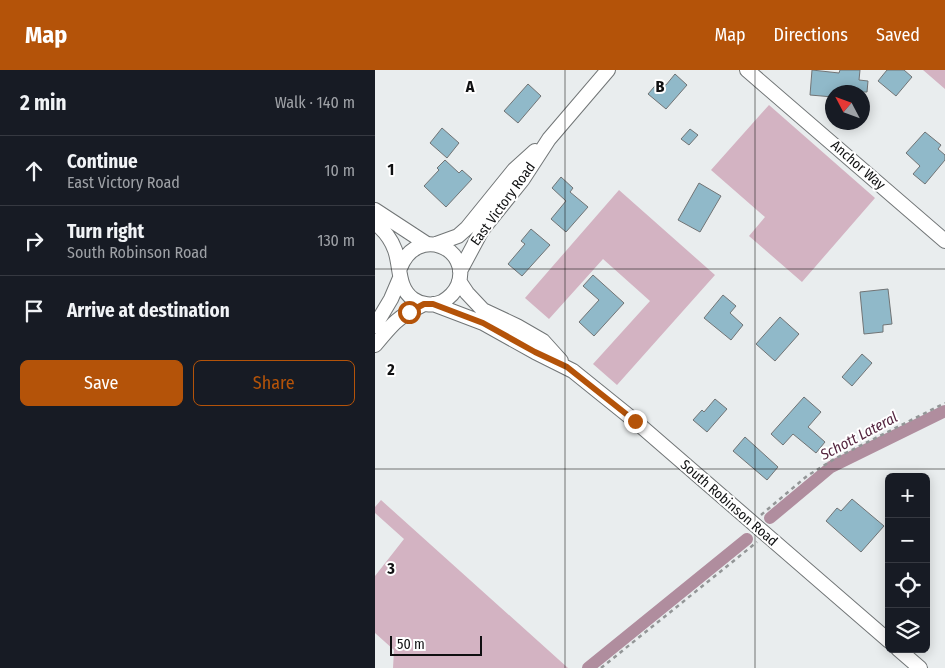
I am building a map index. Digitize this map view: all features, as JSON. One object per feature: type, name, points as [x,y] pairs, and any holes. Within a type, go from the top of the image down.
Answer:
[{"type":"street","name":"East Victory Road","points":[[460,276],[482,230],[523,179],[549,139],[608,70]]},
{"type":"street","name":"Anchor Way","points":[[747,70],[945,241]]},
{"type":"street","name":"East Victory Road","points":[[431,244],[458,236],[467,228],[514,170],[549,139]]},
{"type":"street","points":[[375,210],[431,244],[445,248],[453,254],[458,262],[460,276],[456,290],[450,297],[442,302],[428,304],[401,316],[392,323],[375,345]]},
{"type":"street","points":[[375,223],[388,235],[395,249],[403,287],[408,295],[415,300],[428,304]]},
{"type":"street","points":[[375,326],[391,299],[404,259],[409,252],[417,247],[431,244]]},
{"type":"street","name":"South Robinson Road","points":[[460,276],[474,303],[483,310],[543,341],[567,367],[635,421],[885,638]]},
{"type":"street","name":"South Robinson Road","points":[[428,304],[483,323],[535,352],[567,367]]},
{"type":"street","points":[[903,653],[920,668]]},
{"type":"path","points":[[752,523],[781,496],[807,476],[836,458],[945,403]]},
{"type":"path","points":[[601,668],[744,551],[767,536]]},
{"type":"shaded area","points":[[923,70],[945,70],[945,89]]},
{"type":"shaded area","points":[[769,105],[875,198],[802,282],[749,236],[765,217],[711,170]]},
{"type":"shaded area","points":[[619,190],[715,275],[617,385],[593,364],[650,301],[603,259],[549,319],[525,298]]},
{"type":"shaded area","points":[[381,500],[568,668],[393,668],[394,650],[375,633],[375,576],[404,539],[375,513],[375,507]]},
{"type":"building","points":[[812,70],[839,73],[840,70],[860,70],[859,80],[868,81],[868,85],[825,85],[825,96],[810,95]]},
{"type":"building","points":[[887,70],[904,70],[912,77],[896,96],[878,81]]},
{"type":"building","points":[[675,74],[687,85],[666,109],[648,94],[660,80],[666,85]]},
{"type":"building","points":[[528,84],[541,96],[518,123],[504,111]]},
{"type":"building","points":[[442,128],[459,143],[447,158],[430,143]]},
{"type":"building","points":[[690,129],[698,135],[689,145],[681,139]]},
{"type":"building","points":[[925,132],[941,145],[938,149],[945,155],[945,160],[925,184],[913,174],[920,166],[906,153]]},
{"type":"building","points":[[445,160],[459,173],[462,170],[472,179],[446,207],[424,186],[439,170],[437,168]]},
{"type":"building","points":[[561,177],[573,188],[570,192],[588,207],[566,232],[551,219],[566,201],[552,188]]},
{"type":"building","points":[[699,183],[721,196],[700,232],[678,220]]},
{"type":"building","points":[[531,229],[550,245],[522,276],[508,264],[525,244],[521,241]]},
{"type":"building","points":[[593,275],[624,303],[594,336],[579,322],[599,300],[583,286]]},
{"type":"building","points":[[888,289],[892,324],[883,325],[883,332],[864,334],[860,292]]},
{"type":"building","points":[[723,295],[736,306],[730,313],[743,325],[731,340],[704,318]]},
{"type":"building","points":[[780,317],[799,334],[775,361],[756,344]]},
{"type":"building","points":[[862,354],[872,363],[852,386],[842,377]]},
{"type":"building","points":[[804,397],[821,412],[808,427],[825,442],[816,453],[793,434],[783,445],[771,434]]},
{"type":"building","points":[[715,399],[727,409],[707,432],[693,420],[702,410],[704,412]]},
{"type":"building","points":[[745,437],[778,467],[767,480],[733,451]]},
{"type":"building","points":[[852,499],[884,526],[861,552],[826,521],[837,508],[841,511]]},
{"type":"waterway","name":"Schott Lateral","points":[[770,518],[831,467],[945,411]]},
{"type":"waterway","name":"Schott Lateral","points":[[588,668],[747,539]]},
{"type":"route","points":[[409,312],[424,304],[433,304],[483,323],[535,352],[567,367],[635,421]]}]
